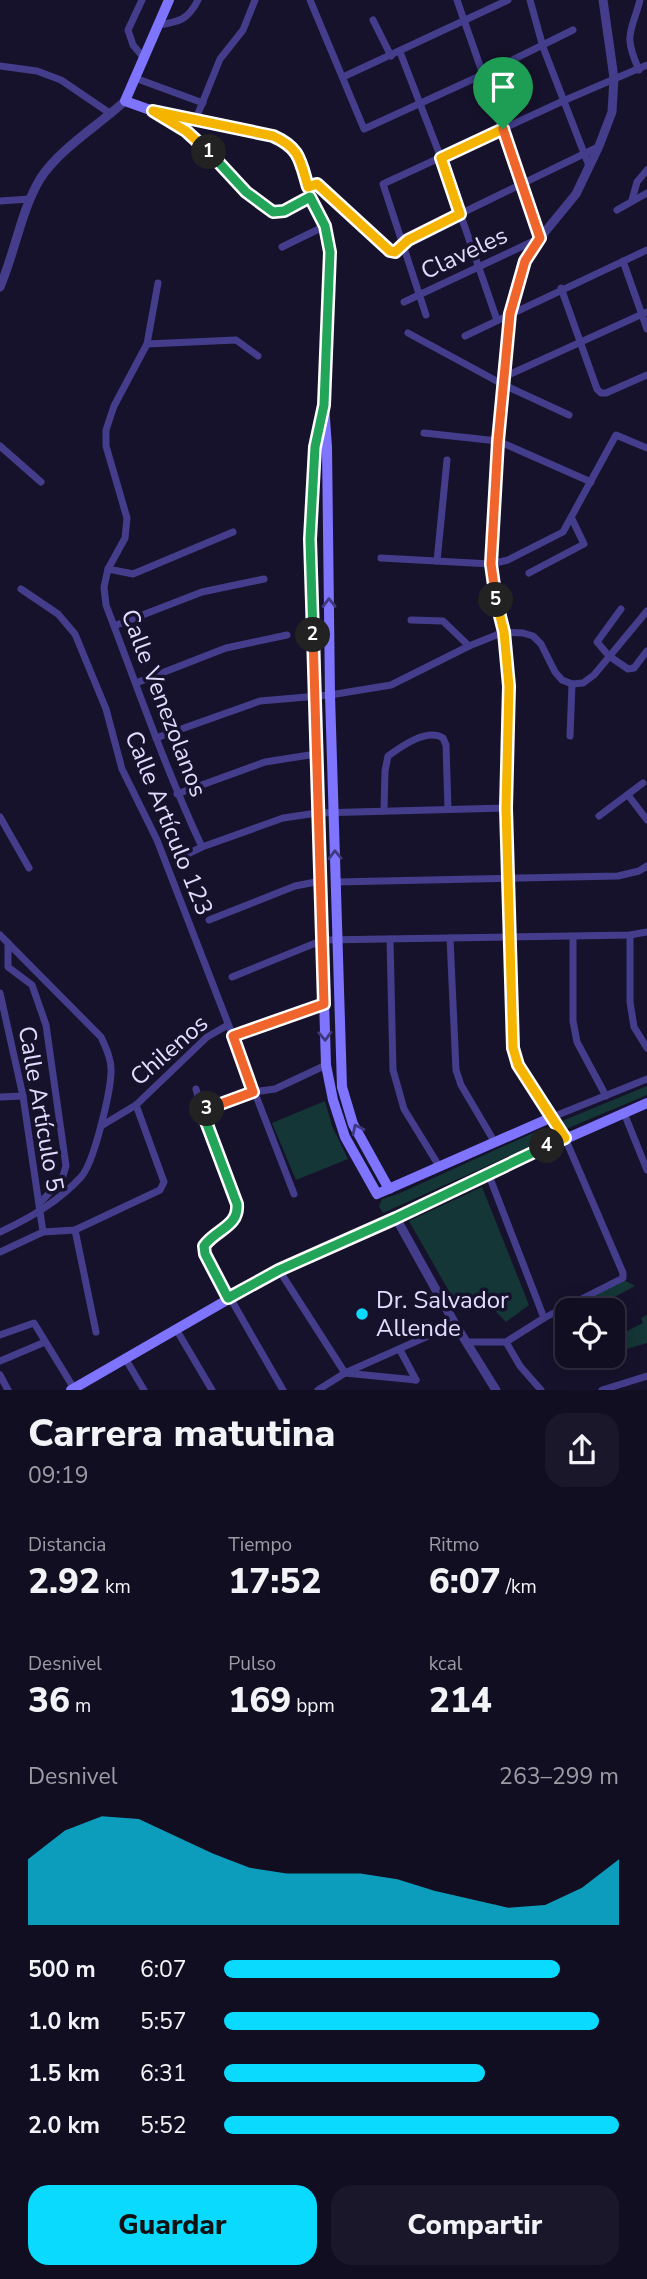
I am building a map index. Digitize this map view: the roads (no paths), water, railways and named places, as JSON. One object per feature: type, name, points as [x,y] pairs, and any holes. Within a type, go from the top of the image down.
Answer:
[{"type":"main road","points":[[169,0],[125,101],[195,121],[273,136],[289,143],[299,159],[309,192],[325,226],[330,252],[324,405],[342,1087],[353,1124],[389,1189]]},
{"type":"main road","points":[[324,405],[315,447],[310,539],[317,813],[326,1065],[345,1138],[377,1194],[550,1118],[565,1138]]},
{"type":"main road","points":[[74,1389],[279,1270],[647,1103]]},
{"type":"street","points":[[142,0],[128,30],[133,45],[143,57]]},
{"type":"street","points":[[158,24],[181,22],[191,15],[198,0]]},
{"type":"street","points":[[195,121],[220,59],[243,30],[255,0]]},
{"type":"street","points":[[310,0],[364,129],[573,30]]},
{"type":"street","points":[[457,0],[540,238]]},
{"type":"street","points":[[342,77],[508,0]]},
{"type":"street","points":[[530,0],[542,47],[589,166]]},
{"type":"street","points":[[603,0],[614,78],[612,112],[576,194],[525,261],[510,314],[498,441],[491,564],[504,632],[509,686],[506,808],[513,1048],[518,1065],[550,1118],[647,1079]]},
{"type":"street","points":[[639,0],[629,30],[629,47],[639,70]]},
{"type":"street","points":[[373,20],[391,56]]},
{"type":"street","points":[[400,52],[441,158],[497,320]]},
{"type":"street","points":[[426,315],[383,184],[647,65]]},
{"type":"street","points":[[0,66],[37,71],[61,80],[111,114]]},
{"type":"street","points":[[135,78],[203,103]]},
{"type":"street","points":[[0,286],[11,261],[30,199],[41,177],[57,159],[125,101]]},
{"type":"street","points":[[153,111],[186,131],[246,192],[273,212],[284,211],[317,184],[390,251],[395,252],[402,245],[460,214],[599,146]]},
{"type":"street","points":[[632,200],[637,181],[647,170]]},
{"type":"street","points":[[617,210],[647,192]]},
{"type":"street","points":[[0,201],[30,199]]},
{"type":"street","points":[[282,247],[325,226]]},
{"type":"street","name":"Claveles","points":[[404,302],[540,238]]},
{"type":"street","points":[[465,335],[647,250]]},
{"type":"street","points":[[622,261],[644,314],[647,329]]},
{"type":"street","name":"Calle Venezolanos","points":[[158,283],[147,344],[114,406],[106,430],[106,446],[127,518],[125,538],[108,569],[104,587],[106,605],[177,794],[202,848]]},
{"type":"street","points":[[561,288],[597,389],[601,393],[607,393],[647,375]]},
{"type":"street","points":[[504,381],[644,314]]},
{"type":"street","points":[[408,333],[569,415]]},
{"type":"street","points":[[147,344],[236,340],[258,356]]},
{"type":"street","points":[[424,433],[498,441],[591,482]]},
{"type":"street","points":[[381,558],[491,564],[508,560],[564,532],[616,435],[647,448]]},
{"type":"street","points":[[0,446],[41,482]]},
{"type":"street","points":[[437,561],[447,460]]},
{"type":"street","points":[[529,573],[584,544],[572,519]]},
{"type":"street","name":"Calle Venezolanos","points":[[108,569],[134,574],[233,532]]},
{"type":"street","points":[[114,625],[202,592],[264,579]]},
{"type":"street","name":"Calle Artículo 123","points":[[21,589],[58,614],[75,634],[106,709],[122,769],[157,841],[294,1194]]},
{"type":"street","points":[[621,609],[597,642],[609,656],[628,669],[634,668],[647,651]]},
{"type":"street","points":[[156,738],[260,701],[330,695],[391,685],[469,646],[504,632],[523,632],[533,636],[541,644],[562,680],[572,684],[583,683],[594,675],[647,611]]},
{"type":"street","points":[[411,620],[443,621],[469,646]]},
{"type":"street","points":[[136,682],[226,648],[287,635]]},
{"type":"street","points":[[570,736],[572,684]]},
{"type":"street","points":[[384,811],[388,756],[429,734],[437,734],[443,738],[446,745],[448,809]]},
{"type":"street","points":[[177,794],[265,761],[316,754]]},
{"type":"street","points":[[599,816],[643,783]]},
{"type":"street","points":[[628,795],[647,820]]},
{"type":"street","points":[[177,859],[283,818],[333,812],[506,808]]},
{"type":"street","points":[[0,817],[29,868]]},
{"type":"street","points":[[335,882],[618,876],[639,871],[647,866]]},
{"type":"street","points":[[209,920],[295,886],[321,881]]},
{"type":"street","points":[[232,977],[323,940],[573,937],[647,932]]},
{"type":"street","points":[[0,935],[101,1037],[108,1053],[111,1072],[101,1126],[83,1175],[39,1214],[0,1232]]},
{"type":"street","points":[[630,935],[630,1002],[634,1027],[647,1048]]},
{"type":"street","points":[[573,937],[573,1021],[577,1042],[607,1096]]},
{"type":"street","points":[[450,938],[456,1070],[461,1085],[494,1141]]},
{"type":"street","points":[[390,939],[393,1070],[404,1109],[439,1166]]},
{"type":"street","points":[[8,943],[8,967],[15,975],[27,980],[36,994],[46,1025],[66,1166],[62,1179],[40,1203]]},
{"type":"street","name":"Calle Artículo 5","points":[[0,993],[23,1096],[43,1232]]},
{"type":"street","name":"Chilenos","points":[[233,1036],[324,1004]]},
{"type":"street","name":"Chilenos","points":[[101,1126],[136,1105],[207,1037],[228,1025]]},
{"type":"street","points":[[202,1111],[253,1092],[275,1089],[326,1065]]},
{"type":"street","points":[[196,1089],[237,1204],[238,1214],[233,1222],[204,1246],[205,1254],[283,1390]]},
{"type":"street","points":[[0,1097],[23,1096]]},
{"type":"street","points":[[0,1252],[43,1232],[75,1230],[163,1186],[164,1182],[136,1105]]},
{"type":"street","points":[[624,1113],[647,1170]]},
{"type":"street","points":[[467,1342],[506,1342],[544,1318],[623,1278],[565,1138]]},
{"type":"street","points":[[488,1173],[544,1318]]},
{"type":"street","points":[[396,1218],[455,1324],[496,1390]]},
{"type":"street","points":[[75,1230],[96,1332]]},
{"type":"street","points":[[279,1270],[345,1373]]},
{"type":"street","points":[[0,1335],[34,1323],[74,1389]]},
{"type":"street","points":[[318,1390],[345,1373],[455,1324]]},
{"type":"street","points":[[176,1329],[212,1390]]},
{"type":"street","points":[[0,1361],[45,1342]]},
{"type":"street","points":[[506,1342],[520,1366],[539,1388],[550,1390]]},
{"type":"street","points":[[345,1373],[416,1380],[400,1350]]},
{"type":"street","points":[[125,1358],[144,1390]]},
{"type":"street","points":[[0,1375],[8,1390]]},
{"type":"street","points":[[602,1390],[647,1376]]},
{"type":"place","name":"Dr. Salvador Allende","points":[[362,1314]]}]
